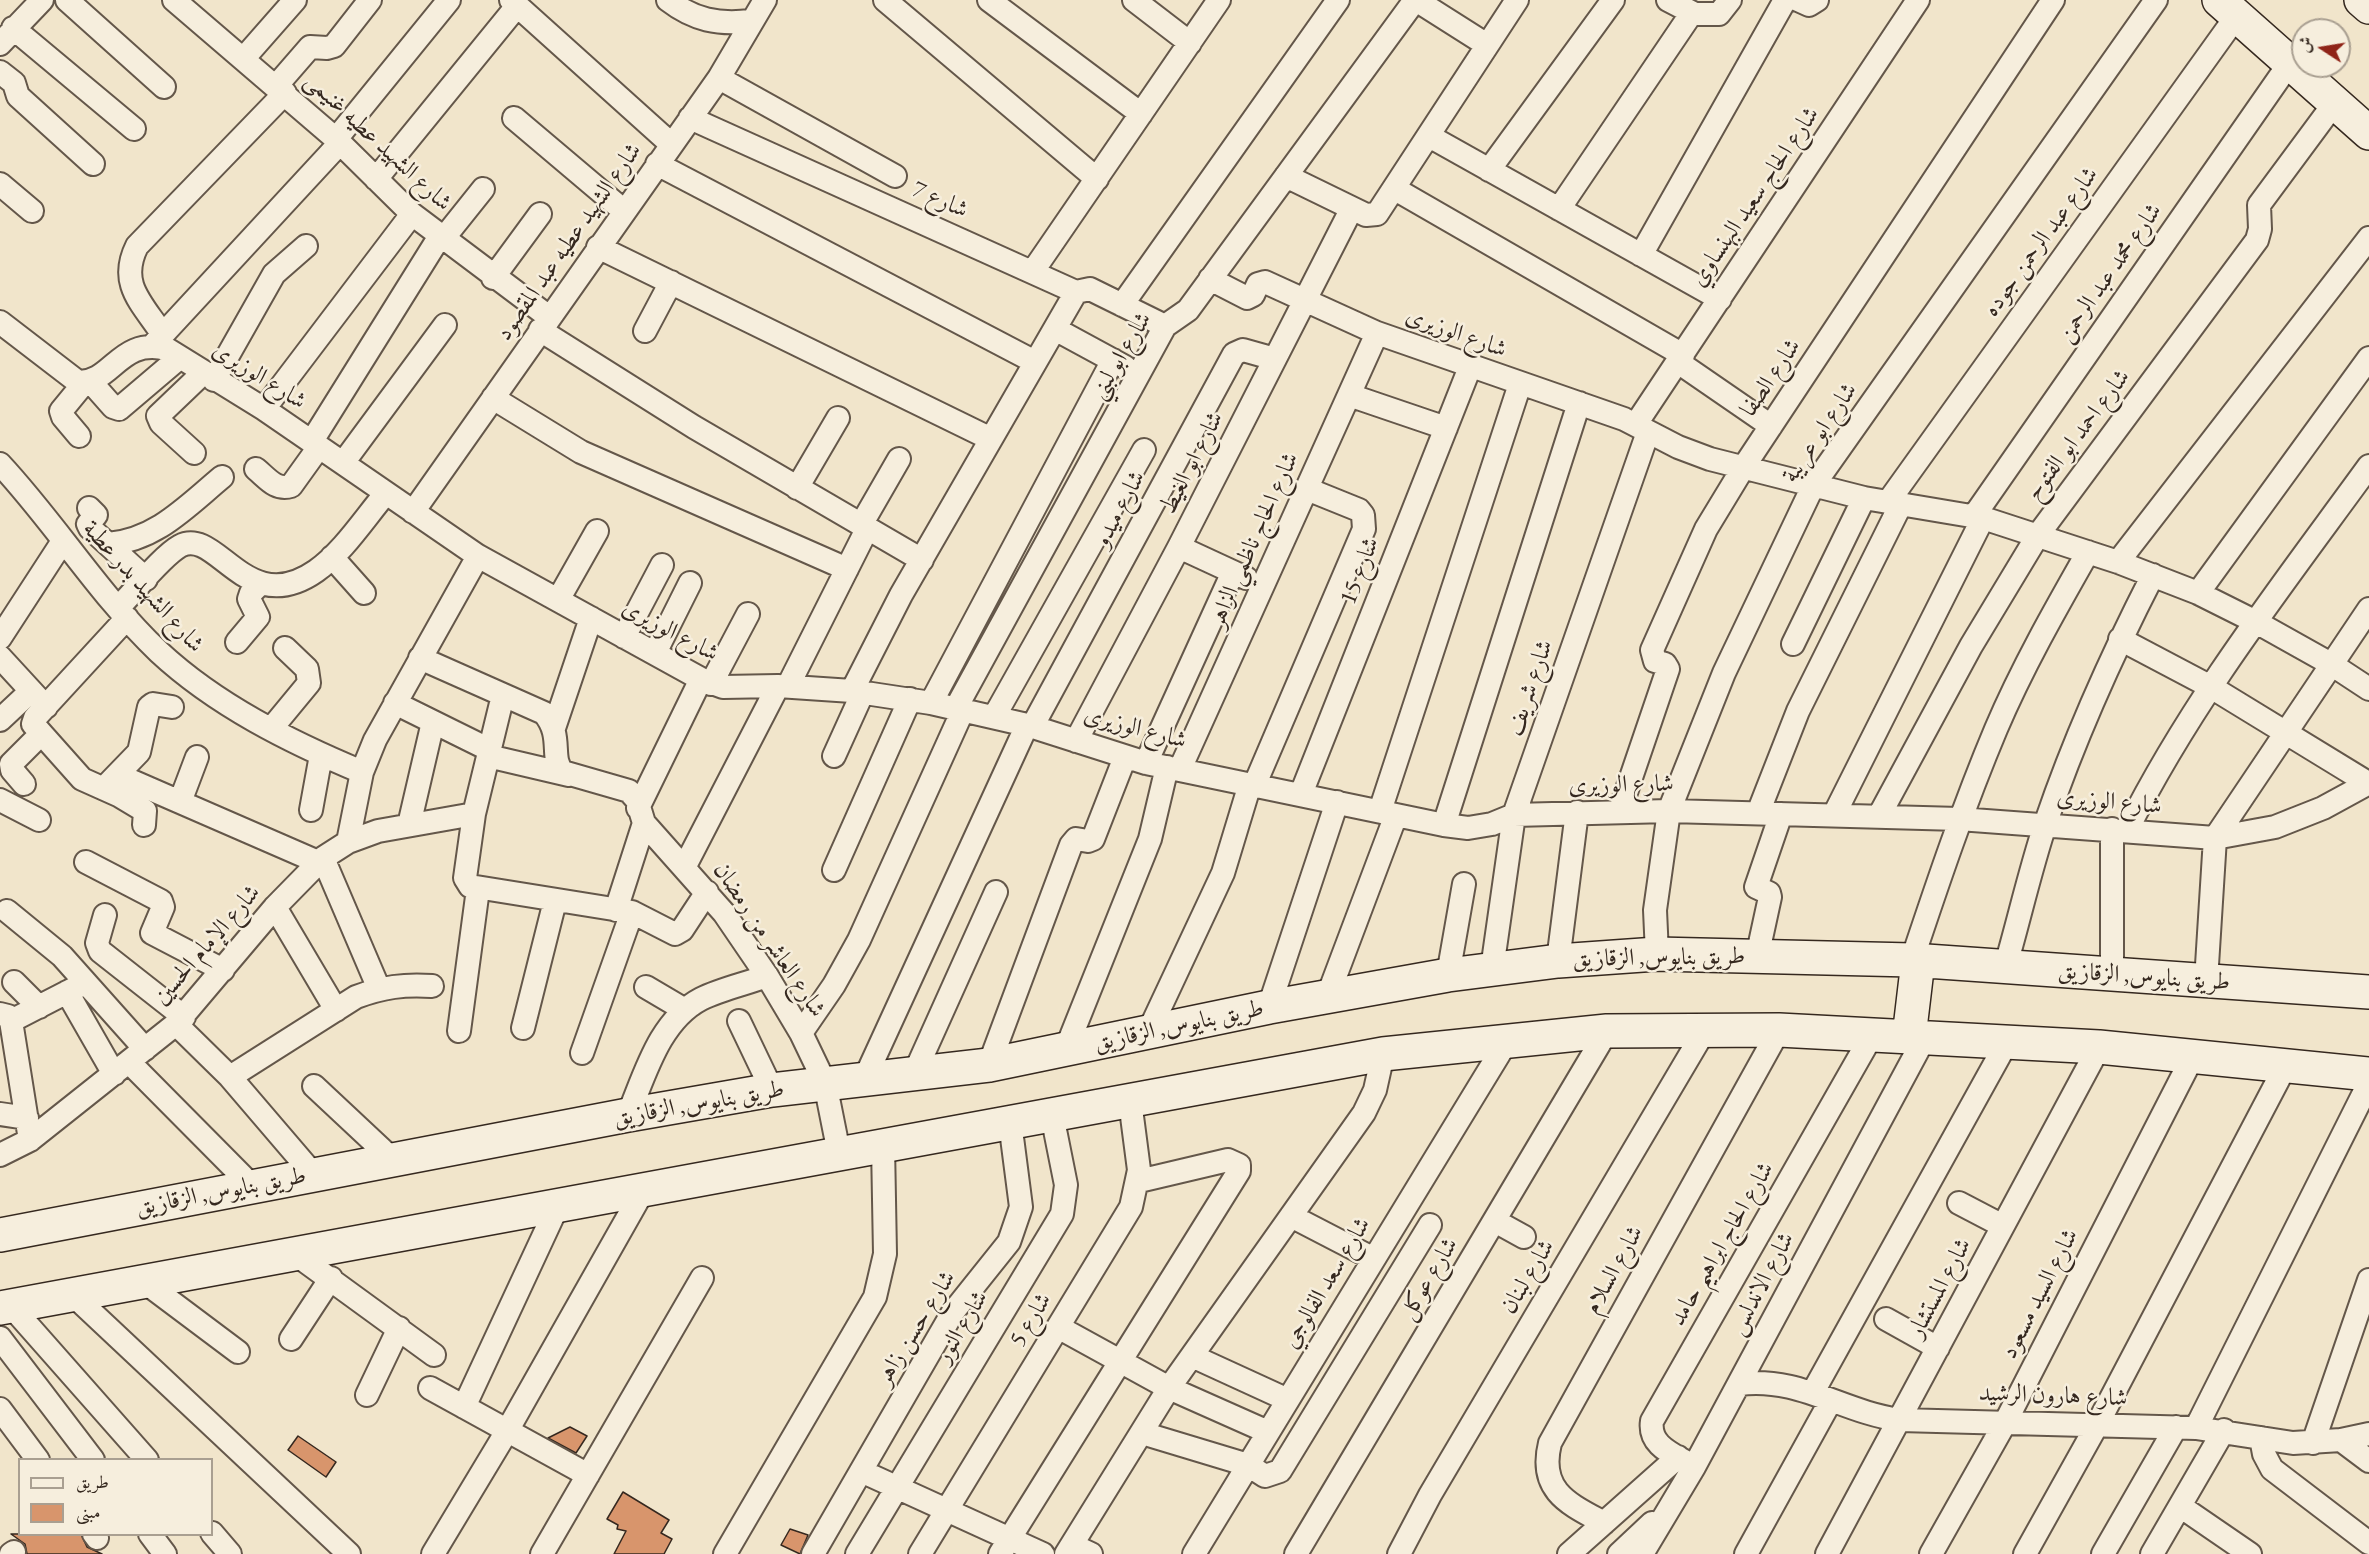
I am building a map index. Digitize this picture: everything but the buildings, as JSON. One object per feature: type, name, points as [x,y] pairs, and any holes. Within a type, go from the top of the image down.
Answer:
[{"type":"main road","points":[[2361,0],[2369,7]]},
{"type":"main road","points":[[2228,7],[2291,61]]},
{"type":"main road","points":[[2310,78],[2369,133]]},
{"type":"main road","name":"طريق بنايوس, الزقازيق","points":[[0,1235],[251,1185],[628,1115],[772,1090],[989,1065],[1269,1007],[1448,975],[1558,960],[1657,954],[1915,960],[2369,993]]},
{"type":"main road","points":[[1915,960],[1917,1037]]},
{"type":"main road","points":[[5,1307],[294,1252],[1383,1054],[1607,1030],[1707,1028],[1779,1030],[2099,1047],[2369,1074]]},
{"type":"street","points":[[42,0],[5,33],[134,129]]},
{"type":"street","points":[[67,0],[164,87]]},
{"type":"street","name":"شارع الشهيد عطيه غنيمى","points":[[174,0],[197,8],[244,58],[338,141],[412,214],[493,278],[544,324],[694,427],[922,560]]},
{"type":"street","points":[[244,58],[295,0]]},
{"type":"street","points":[[158,340],[129,283],[129,270],[134,252],[281,89],[310,47],[334,46],[370,0]]},
{"type":"street","points":[[79,435],[63,417],[62,411],[87,382],[137,348],[158,340],[338,141],[449,0]]},
{"type":"street","points":[[668,0],[685,13],[706,21],[728,24],[758,6]]},
{"type":"street","points":[[885,0],[1097,179]]},
{"type":"street","points":[[989,0],[1141,114]]},
{"type":"street","points":[[1134,0],[1190,43]]},
{"type":"street","points":[[1033,271],[1220,0]]},
{"type":"street","points":[[1122,305],[1338,0]]},
{"type":"street","points":[[1415,0],[1487,45]]},
{"type":"street","name":"شارع ابو لبني","points":[[801,1033],[834,985],[859,940],[960,710],[1165,326],[1188,310],[1415,0]]},
{"type":"street","points":[[1286,176],[1352,208],[1374,216],[1380,212],[1517,0]]},
{"type":"street","points":[[1489,170],[1613,0]]},
{"type":"street","points":[[1668,0],[1693,13],[1716,15],[1723,12],[1730,0]]},
{"type":"street","points":[[1641,255],[1785,0]]},
{"type":"street","points":[[1798,0],[1809,5],[1817,0]]},
{"type":"street","name":"شارع الحاج سعيد البهنساوي","points":[[1642,428],[1680,358],[1918,0]]},
{"type":"street","name":"شارع الصفا","points":[[1620,810],[1668,669],[1665,664],[1655,661],[1652,650],[1706,529],[1743,468],[2054,0]]},
{"type":"street","name":"شارع ابو عريبة","points":[[1657,954],[1655,910],[1669,811],[1724,673],[1813,486],[2156,0]]},
{"type":"street","points":[[376,179],[514,3],[671,144]]},
{"type":"street","name":"شارع الشهيد عطيه عبد المقصود","points":[[412,512],[719,78],[758,6]]},
{"type":"street","name":"شارع عبد الرحمن جوده","points":[[1758,813],[1798,711],[1894,503],[2228,7]]},
{"type":"street","points":[[1559,209],[1693,13]]},
{"type":"street","name":"شارع محمد عبد الرحمن","points":[[1834,815],[1978,517],[2291,61]]},
{"type":"street","points":[[0,72],[14,83],[18,96],[93,164]]},
{"type":"street","points":[[719,78],[895,176]]},
{"type":"street","name":"شارع احمد ابو الفتوح","points":[[1879,816],[1971,646],[2038,535],[2257,240],[2260,229],[2259,205],[2336,101]]},
{"type":"street","points":[[514,118],[624,211]]},
{"type":"street","name":"شارع 7","points":[[690,118],[1076,292],[1090,289],[1165,326]]},
{"type":"street","points":[[1429,136],[1720,299]]},
{"type":"street","points":[[657,164],[1035,362]]},
{"type":"street","points":[[0,184],[32,212]]},
{"type":"street","points":[[256,469],[277,486],[291,486],[442,237],[483,189]]},
{"type":"street","points":[[1395,189],[1680,358],[1772,426]]},
{"type":"street","name":"شارع ابو الغيط","points":[[1076,741],[1179,547],[1352,208]]},
{"type":"street","points":[[264,409],[412,214]]},
{"type":"street","points":[[493,278],[540,214]]},
{"type":"street","points":[[2118,562],[2369,238]]},
{"type":"street","points":[[194,453],[161,423],[158,416],[209,377],[274,274],[306,246]]},
{"type":"street","points":[[598,246],[991,439]]},
{"type":"street","name":"شارع الوزيرى","points":[[1210,279],[1247,298],[1253,295],[1258,284],[1265,282],[1377,333],[1579,404],[1642,428],[1689,451],[1743,468],[1864,498],[1978,517],[2118,562],[2198,593],[2256,622],[2331,664],[2369,689]]},
{"type":"street","points":[[645,331],[671,282]]},
{"type":"street","points":[[834,756],[883,628],[1076,292]]},
{"type":"street","points":[[0,322],[72,380],[87,382],[113,407],[119,409],[179,358]]},
{"type":"street","points":[[343,463],[445,325]]},
{"type":"street","points":[[1055,329],[1140,374]]},
{"type":"street","name":"شارع الحاج ناظمي الزاهر","points":[[1154,764],[1263,586],[1377,333]]},
{"type":"street","name":"شارع الوزيرى","points":[[158,340],[167,350],[264,409],[478,556],[706,682],[723,687],[783,686],[858,692],[920,701],[1030,726],[1154,764],[1444,825],[1468,828],[1492,824],[1514,815],[1620,810],[1959,819],[2215,838],[2275,826],[2323,808],[2369,783]]},
{"type":"street","name":"شارع ميدو","points":[[865,1078],[1030,726],[1234,354],[1243,350],[1275,359]]},
{"type":"street","points":[[2198,593],[2369,358]]},
{"type":"street","points":[[834,870],[920,701],[1113,360]]},
{"type":"street","name":"شارع 15","points":[[1301,794],[1470,367]]},
{"type":"street","points":[[1327,998],[1388,813],[1520,384]]},
{"type":"street","points":[[1349,395],[1446,428]]},
{"type":"street","points":[[493,398],[581,452],[847,569]]},
{"type":"street","points":[[1444,825],[1579,404]]},
{"type":"street","points":[[797,488],[838,418]]},
{"type":"street","name":"شارع شريف","points":[[1492,969],[1514,815],[1642,428]]},
{"type":"street","points":[[994,717],[1144,450]]},
{"type":"street","points":[[685,866],[847,569],[864,527],[899,459]]},
{"type":"street","name":"شارع الشهيد بدر عطية","points":[[0,464],[122,613],[189,678],[232,707],[272,729],[321,755],[362,772]]},
{"type":"street","points":[[2112,975],[2120,830],[2211,687],[2369,466]]},
{"type":"street","points":[[108,544],[151,533],[222,477]]},
{"type":"street","points":[[1148,1033],[1223,873],[1253,784],[1364,530],[1365,522],[1359,510],[1307,489]]},
{"type":"street","points":[[0,720],[39,699],[122,613],[146,579],[181,545],[199,543],[215,552],[245,577],[260,584],[272,586],[295,582],[315,572],[332,557],[386,493]]},
{"type":"street","points":[[1793,644],[1864,498]]},
{"type":"street","points":[[89,508],[96,515],[88,526],[146,579]]},
{"type":"street","points":[[558,600],[597,531]]},
{"type":"street","points":[[0,638],[63,541]]},
{"type":"street","points":[[1179,547],[1263,586]]},
{"type":"street","points":[[1915,960],[1959,819],[2006,707],[2040,638],[2088,552]]},
{"type":"street","points":[[348,842],[362,772],[395,703],[478,556]]},
{"type":"street","points":[[332,557],[364,593]]},
{"type":"street","points":[[624,637],[663,565]]},
{"type":"street","points":[[989,1065],[1071,844],[1076,839],[1088,841],[1093,839],[1154,764],[1233,572]]},
{"type":"street","points":[[2005,968],[2045,824],[2092,700],[2153,575]]},
{"type":"street","points":[[655,653],[690,583]]},
{"type":"street","points":[[237,642],[258,617],[249,599],[250,593],[260,584]]},
{"type":"street","points":[[2206,981],[2215,838],[2331,664],[2361,633],[2369,609]]},
{"type":"street","points":[[582,1053],[624,911],[641,816],[706,682],[748,614]]},
{"type":"street","points":[[554,728],[591,618]]},
{"type":"street","points":[[2120,639],[2211,687],[2369,783]]},
{"type":"street","points":[[272,729],[309,683],[307,669],[285,648]]},
{"type":"street","points":[[0,657],[39,699]]},
{"type":"street","points":[[420,658],[544,713],[554,728],[557,738],[556,761],[559,767],[569,775]]},
{"type":"street","points":[[503,695],[474,814],[465,878],[470,886],[624,911],[675,934],[681,930],[707,892]]},
{"type":"street","points":[[39,699],[35,718],[37,730],[80,777],[111,782],[180,802],[321,860],[379,989]]},
{"type":"street","points":[[395,703],[489,753],[569,775]]},
{"type":"street","points":[[111,782],[139,752],[149,707],[153,704],[172,707]]},
{"type":"street","points":[[409,825],[434,722]]},
{"type":"street","points":[[24,784],[12,770],[11,764],[37,730]]},
{"type":"street","points":[[311,810],[321,755]]},
{"type":"street","points":[[180,802],[197,757]]},
{"type":"street","points":[[1066,1049],[1150,839],[1154,764]]},
{"type":"street","name":"شارع العاشر من رمضان","points":[[569,775],[630,790],[641,816],[707,892],[767,976],[801,1033],[825,1083],[839,1153]]},
{"type":"street","points":[[111,782],[145,811],[144,825]]},
{"type":"street","points":[[0,800],[39,820]]},
{"type":"street","points":[[1269,1007],[1337,802]]},
{"type":"street","points":[[1558,960],[1577,812]]},
{"type":"street","name":"شارع الإمام الحسين","points":[[0,1155],[28,1129],[130,1062],[180,1020],[275,908],[321,860],[348,842],[378,831],[474,814]]},
{"type":"street","points":[[1757,957],[1770,895],[1756,888],[1781,814]]},
{"type":"street","points":[[86,862],[161,901],[163,907],[152,933],[223,970]]},
{"type":"street","points":[[1448,975],[1464,884]]},
{"type":"street","points":[[459,1031],[478,889]]},
{"type":"street","points":[[915,1072],[996,892]]},
{"type":"street","points":[[523,1028],[555,901]]},
{"type":"street","points":[[275,908],[336,1010]]},
{"type":"street","points":[[7,911],[35,932],[87,982],[130,1062]]},
{"type":"street","points":[[105,915],[97,943],[100,951],[180,1020],[313,1174]]},
{"type":"street","points":[[628,1115],[664,1036],[685,1010],[701,999],[767,976]]},
{"type":"street","points":[[14,982],[39,1007]]},
{"type":"street","points":[[28,1129],[5,1018],[39,1007],[87,982]]},
{"type":"street","points":[[230,1077],[356,997],[379,989],[406,984],[432,986]]},
{"type":"street","points":[[646,987],[685,1010]]},
{"type":"street","points":[[67,992],[130,1062],[251,1185]]},
{"type":"street","points":[[739,1021],[772,1090]]},
{"type":"street","name":"شارع لبنان","points":[[1399,1554],[1430,1495],[1707,1028]]},
{"type":"street","name":"شارع عوكل","points":[[1296,1554],[1607,1030]]},
{"type":"street","name":"شارع السلام","points":[[1604,1523],[1563,1500],[1557,1493],[1548,1469],[1550,1443],[1779,1030]]},
{"type":"street","name":"شارع الحاج ابراهيم حامد","points":[[1686,1462],[1655,1440],[1652,1421],[1872,1035]]},
{"type":"street","name":"شارع الاندلس","points":[[1642,1554],[1669,1508],[1686,1462],[1793,1305],[1917,1037]]},
{"type":"street","name":"شارع سعد الفالوجي","points":[[1194,1554],[1507,1041]]},
{"type":"street","points":[[1746,1554],[1822,1397],[2007,1042]]},
{"type":"street","name":"شارع المستشار","points":[[1827,1554],[2099,1047]]},
{"type":"street","points":[[1076,1551],[1170,1388],[1364,1113],[1376,1090],[1383,1054]]},
{"type":"street","name":"شارع السيد مسعود","points":[[1931,1554],[2006,1421],[2193,1056]]},
{"type":"street","points":[[2025,1554],[2097,1425],[2286,1065]]},
{"type":"street","points":[[2103,1554],[2186,1428],[2369,1083]]},
{"type":"street","points":[[314,1086],[392,1159]]},
{"type":"street","name":"شارع 5","points":[[920,1554],[1131,1207],[1139,1181],[1139,1160],[1130,1101]]},
{"type":"street","points":[[0,1113],[28,1129]]},
{"type":"street","name":"شارع النور","points":[[857,1554],[1062,1214],[1066,1185],[1052,1114]]},
{"type":"street","name":"شارع حسن زاهر","points":[[813,1554],[953,1312],[999,1256],[1017,1225],[1021,1207],[1010,1122]]},
{"type":"street","points":[[725,1554],[875,1297],[885,1254],[883,1145]]},
{"type":"street","points":[[1005,1546],[1119,1360],[1234,1165],[1139,1181]]},
{"type":"street","points":[[433,1554],[507,1431],[644,1189]]},
{"type":"street","points":[[1959,1203],[2003,1226]]},
{"type":"street","points":[[464,1407],[558,1204]]},
{"type":"street","points":[[1291,1216],[1374,1259]]},
{"type":"street","points":[[1495,1221],[1524,1237]]},
{"type":"street","points":[[1142,1433],[1248,1465],[1265,1476],[1275,1474],[1283,1467],[1430,1225]]},
{"type":"street","points":[[294,1252],[434,1355]]},
{"type":"street","points":[[291,1339],[331,1278]]},
{"type":"street","points":[[542,1554],[702,1278]]},
{"type":"street","points":[[142,1280],[238,1352]]},
{"type":"street","points":[[2313,1443],[2369,1280]]},
{"type":"street","points":[[71,1293],[348,1554]]},
{"type":"street","points":[[5,1307],[145,1458]]},
{"type":"street","points":[[1886,1319],[1938,1348]]},
{"type":"street","points":[[367,1395],[399,1328]]},
{"type":"street","points":[[1058,1328],[1170,1388],[1268,1432]]},
{"type":"street","points":[[0,1338],[91,1458]]},
{"type":"street","points":[[1192,1356],[1288,1400]]},
{"type":"street","name":"شارع هارون الرشيد","points":[[1739,1383],[1770,1382],[1822,1397],[1865,1413],[1900,1420],[2006,1421],[2186,1428],[2313,1443],[2369,1434]]},
{"type":"street","points":[[430,1388],[588,1475]]},
{"type":"street","points":[[0,1409],[37,1458]]},
{"type":"street","points":[[2152,1554],[2224,1431]]},
{"type":"street","points":[[2261,1438],[2264,1454],[2272,1469],[2369,1543]]},
{"type":"street","points":[[2341,1440],[2369,1461]]},
{"type":"street","points":[[1569,1554],[1604,1523],[1686,1462]]},
{"type":"street","points":[[861,1471],[947,1510],[1005,1546],[1043,1554]]},
{"type":"street","points":[[2180,1506],[2250,1554]]},
{"type":"street","points":[[1619,1554],[1669,1508]]},
{"type":"street","points":[[213,1534],[230,1554]]}]
